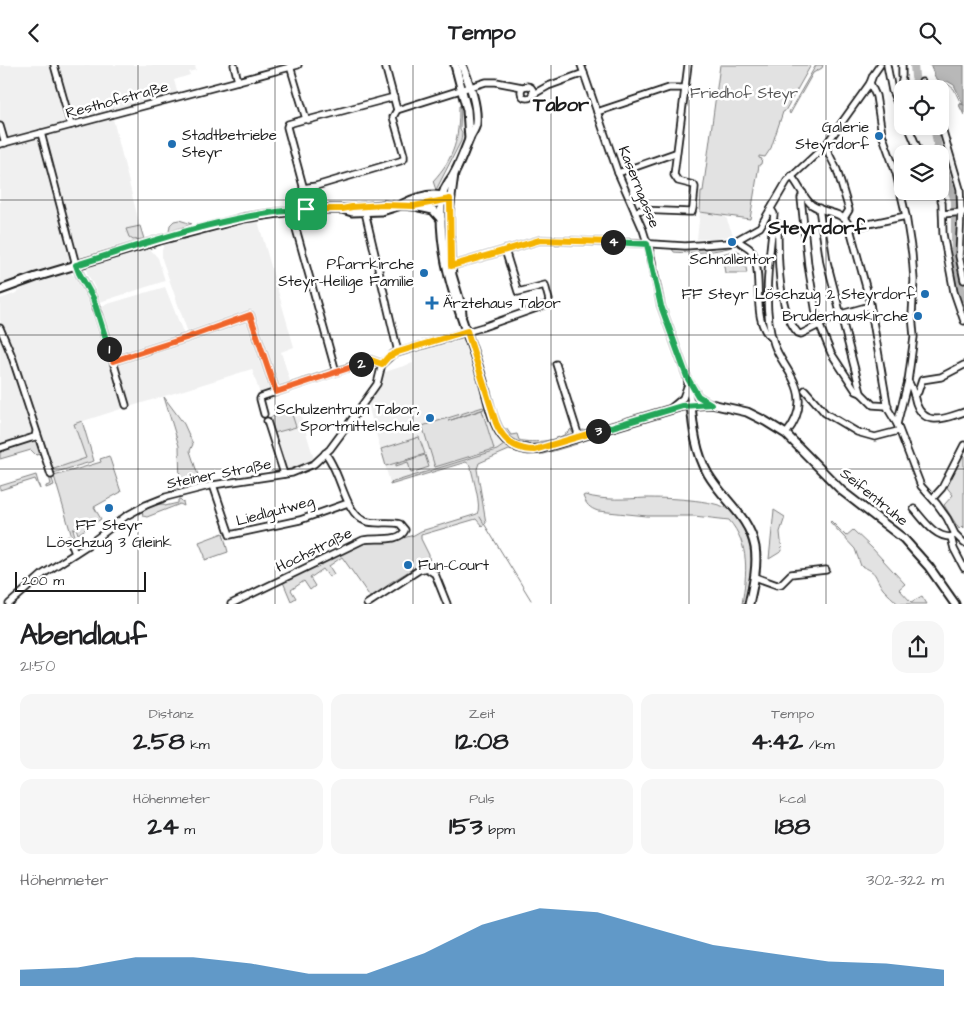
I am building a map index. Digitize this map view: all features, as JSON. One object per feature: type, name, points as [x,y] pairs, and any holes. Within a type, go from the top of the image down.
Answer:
[{"type":"main road","points":[[455,65],[467,110],[469,139]]},
{"type":"main road","points":[[462,65],[474,103],[476,127],[454,174],[446,185],[442,198],[441,220],[446,270],[456,307],[463,319]]},
{"type":"main road","points":[[454,174],[450,199],[451,266],[463,319]]},
{"type":"main road","points":[[401,205],[434,195],[450,199]]},
{"type":"main road","points":[[414,206],[442,198]]},
{"type":"main road","points":[[0,290],[76,265],[228,221],[306,209],[342,209],[383,205],[414,206],[433,210],[441,220]]},
{"type":"main road","points":[[342,209],[352,212],[365,212],[382,211],[393,206]]},
{"type":"main road","name":"Seifentruhe","points":[[463,319],[499,430],[507,441],[519,448],[534,450],[691,404],[711,404],[740,409],[766,421],[786,435],[842,491],[904,539],[924,562],[955,604]]},
{"type":"main road","points":[[691,404],[694,435],[704,467],[713,482],[743,517],[750,530],[756,554],[755,577],[749,604]]},
{"type":"street","points":[[54,65],[71,125]]},
{"type":"street","points":[[234,65],[238,81]]},
{"type":"street","name":"Resthofstraße","points":[[2,143],[298,65]]},
{"type":"street","points":[[304,188],[402,160],[404,155],[393,117],[396,110],[394,97],[385,65]]},
{"type":"street","name":"Kaserngasse","points":[[581,65],[618,173],[647,244],[661,306],[687,377],[698,396],[711,404]]},
{"type":"street","points":[[635,212],[640,210],[692,212],[695,187],[692,184],[678,181],[674,178],[675,153],[688,65]]},
{"type":"street","points":[[451,266],[532,241],[550,239],[693,246],[734,241],[760,227],[791,176],[825,146],[870,83],[872,75],[880,65]]},
{"type":"street","points":[[887,65],[894,95]]},
{"type":"street","points":[[902,65],[902,80]]},
{"type":"street","points":[[290,66],[306,119]]},
{"type":"street","points":[[396,110],[490,81],[508,85],[522,91],[528,98],[532,91],[584,73]]},
{"type":"street","points":[[870,83],[876,96],[882,134],[896,173],[906,215],[913,263],[912,315],[914,337],[908,381],[897,427]]},
{"type":"street","points":[[522,91],[528,86],[532,91]]},
{"type":"street","points":[[597,112],[669,88],[685,87]]},
{"type":"street","points":[[306,209],[304,188],[287,126],[290,123],[394,97]]},
{"type":"street","points":[[0,126],[2,143]]},
{"type":"street","points":[[41,133],[76,265],[93,298],[126,405]]},
{"type":"street","points":[[944,135],[960,189],[959,256],[964,280]]},
{"type":"street","points":[[825,146],[837,170],[848,205],[849,211],[844,218]]},
{"type":"street","points":[[618,173],[675,153]]},
{"type":"street","points":[[957,178],[964,172]]},
{"type":"street","points":[[791,176],[809,202],[819,208],[836,213],[844,218],[850,227],[870,306],[888,407],[921,486],[948,518],[953,535],[954,549],[964,568]]},
{"type":"street","points":[[803,193],[801,198],[808,265],[814,308],[820,326],[837,363],[856,391],[861,393],[873,405],[888,407]]},
{"type":"street","points":[[941,200],[943,234],[954,292],[964,318]]},
{"type":"street","points":[[819,208],[827,262],[861,393]]},
{"type":"street","points":[[771,209],[774,214],[767,308],[772,338],[796,387],[799,398],[797,416],[786,435]]},
{"type":"street","points":[[291,211],[336,372]]},
{"type":"street","points":[[365,212],[398,352]]},
{"type":"street","points":[[943,214],[961,212]]},
{"type":"street","points":[[850,227],[906,215]]},
{"type":"street","points":[[778,224],[780,278],[784,301],[791,323],[800,334],[820,326],[841,314],[870,306]]},
{"type":"street","points":[[734,241],[748,246],[758,266],[758,293],[761,317],[766,331],[772,338]]},
{"type":"street","points":[[264,414],[260,397],[371,360],[382,364],[388,357],[398,352],[483,327],[542,307],[549,302],[544,285],[519,292],[505,250]]},
{"type":"street","points":[[113,361],[250,315],[276,392]]},
{"type":"street","points":[[0,328],[14,363],[51,475]]},
{"type":"street","name":"Steiner Straße","points":[[8,604],[43,574],[76,553],[119,521],[146,505],[166,497],[213,485],[284,474],[309,467],[326,453],[341,435],[377,384],[382,364]]},
{"type":"street","points":[[556,364],[578,437]]},
{"type":"street","points":[[914,395],[918,392],[922,380],[940,377],[961,366]]},
{"type":"street","points":[[671,409],[685,395],[687,377]]},
{"type":"street","name":"Kaserngasse","points":[[687,377],[691,404]]},
{"type":"street","points":[[908,381],[921,412],[931,419],[940,419],[964,412]]},
{"type":"street","points":[[805,390],[825,413],[857,432],[875,437],[897,427]]},
{"type":"street","points":[[267,421],[284,474]]},
{"type":"street","points":[[0,447],[31,439],[36,433]]},
{"type":"street","points":[[933,498],[942,488],[964,445]]},
{"type":"street","name":"Hochstraße","points":[[231,604],[363,540],[398,538],[404,534],[404,527],[400,524],[364,521],[354,513],[326,453]]},
{"type":"street","name":"Liedlgutweg","points":[[213,485],[230,535],[300,520],[348,503]]},
{"type":"street","points":[[914,509],[926,525],[943,536],[953,535],[964,543]]},
{"type":"street","points":[[70,540],[76,553]]},
{"type":"street","points":[[367,604],[419,570],[426,568],[434,574],[447,604]]},
{"type":"street","points":[[755,577],[777,585],[781,584],[791,574],[826,570]]},
{"type":"shaded area","points":[[0,65],[195,65],[196,70],[189,72],[190,75],[174,80],[178,95],[0,142]]},
{"type":"shaded area","points":[[930,65],[964,65],[964,115],[959,105],[963,103],[954,85],[949,82],[949,80],[936,79]]},
{"type":"shaded area","points":[[113,119],[143,239],[77,258],[0,285],[0,148]]},
{"type":"shaded area","points":[[700,212],[725,215],[733,235],[717,239],[697,239]]},
{"type":"shaded area","points":[[258,221],[294,347],[281,352],[291,384],[279,388],[252,313],[240,315],[188,333],[162,259],[164,244]]},
{"type":"shaded area","points":[[150,249],[158,258],[165,281],[100,302],[87,269]]},
{"type":"shaded area","points":[[70,273],[77,277],[91,299],[124,408],[74,424],[86,458],[51,470],[23,387],[23,379],[0,320],[0,299],[14,294],[27,286]]},
{"type":"shaded area","points":[[165,287],[184,335],[115,356],[101,306]]},
{"type":"shaded area","points":[[246,320],[251,322],[273,390],[260,394],[252,369],[129,407],[117,363],[192,340]]},
{"type":"shaded area","points":[[0,335],[33,435],[0,445]]},
{"type":"shaded area","name":"Schulzentrum Tabor, Sportmittelschule","points":[[462,337],[493,429],[504,445],[497,450],[390,483],[368,405],[379,386],[382,373],[413,363],[411,354]]},
{"type":"shaded area","points":[[299,409],[314,459],[304,466],[284,470],[274,433],[296,427],[291,411]]},
{"type":"green space","name":"Friedhof Steyr","points":[[720,65],[811,65],[783,112],[771,148],[765,157],[759,156],[762,159],[759,165],[750,219],[700,212],[701,191],[703,191]]},
{"type":"green space","points":[[816,65],[823,65],[822,68],[813,73],[790,114],[789,112]]},
{"type":"green space","points":[[459,106],[461,106],[461,141],[436,190],[433,181],[446,164],[457,138]]},
{"type":"green space","points":[[179,220],[192,224],[169,232],[170,225],[174,221]]},
{"type":"green space","points":[[140,226],[144,239],[133,240],[129,237],[126,229]]},
{"type":"green space","points":[[730,244],[732,247],[703,252],[674,252],[672,249],[708,249]]},
{"type":"green space","points":[[737,250],[744,257],[747,273],[725,273],[722,254]]},
{"type":"green space","points":[[164,397],[184,424],[193,444],[190,451],[201,484],[170,492],[180,488],[179,446]]},
{"type":"green space","points":[[483,407],[484,409],[448,421],[482,410],[494,449],[435,467],[423,428],[419,429],[419,427]]},
{"type":"green space","points":[[291,411],[296,427],[274,433],[268,418]]},
{"type":"green space","points":[[82,421],[94,461],[53,473],[51,470],[86,458],[74,424]]},
{"type":"green space","points":[[506,428],[511,435],[517,434],[519,440],[532,442],[554,439],[571,429],[577,444],[543,454],[528,455],[509,450],[479,463],[477,469],[486,523],[482,526],[476,519],[421,535],[429,555],[430,567],[419,565],[388,584],[388,588],[371,598],[342,557],[329,566],[334,574],[329,577],[323,569],[310,578],[315,586],[310,590],[304,581],[291,590],[296,598],[291,601],[283,582],[365,541],[396,540],[477,514],[477,492],[471,468],[466,462],[390,485],[390,483],[497,450],[504,445],[497,437]]},
{"type":"green space","points":[[419,437],[425,454],[386,466],[381,449]]},
{"type":"green space","points":[[39,439],[54,485],[46,488],[46,486],[51,484],[44,458],[41,459],[40,454],[36,455],[31,450],[0,459],[0,451]]},
{"type":"green space","points":[[964,450],[964,528],[962,526],[959,529],[944,505],[953,495],[945,485]]},
{"type":"green space","points":[[425,455],[429,467],[411,473],[408,462],[396,466],[396,464]]},
{"type":"green space","points":[[109,456],[121,492],[94,507],[101,519],[78,534],[76,528],[73,529],[75,536],[72,537],[54,476],[101,462],[100,459]]},
{"type":"green space","points":[[36,475],[40,489],[35,479],[0,490],[0,486]]},
{"type":"green space","points":[[583,496],[608,499],[654,498],[689,500],[713,503],[730,510],[744,530],[751,554],[751,573],[745,604],[742,604],[746,570],[744,549],[741,539],[729,520],[694,516],[647,516],[598,511],[590,507]]},
{"type":"green space","points":[[180,499],[184,506],[180,504],[147,517],[143,516],[142,511],[149,506],[164,504],[165,506],[178,503]]},
{"type":"green space","points":[[774,510],[785,517],[780,532],[782,551],[769,559]]},
{"type":"green space","points":[[831,521],[846,536],[853,530],[872,548],[905,584],[899,589],[911,602],[922,596],[927,604],[898,604],[883,589],[875,575],[867,568],[861,566],[855,549]]},
{"type":"green space","points":[[223,533],[228,552],[205,560],[199,542]]},
{"type":"waterway","points":[[914,65],[916,80]]},
{"type":"waterway","points":[[949,85],[954,89],[961,104],[964,105]]},
{"type":"waterway","points":[[936,135],[937,145]]},
{"type":"waterway","points":[[949,183],[955,201],[955,262],[964,298]]},
{"type":"waterway","points":[[480,517],[531,600]]},
{"type":"place","name":"Galerie Steyrdorf","points":[[879,136]]},
{"type":"place","name":"Stadtbetriebe Steyr","points":[[172,144]]},
{"type":"place","name":"Schnallentor","points":[[732,242]]},
{"type":"place","name":"Pfarrkirche Steyr-Heilige Familie","points":[[424,273]]},
{"type":"place","name":"FF Steyr Löschzug 2 Steyrdorf","points":[[925,294]]},
{"type":"place","name":"Ärztehaus Tabor","points":[[432,303]]},
{"type":"place","name":"Bruderhauskirche","points":[[918,316]]},
{"type":"place","name":"Schulzentrum Tabor, Sportmittelschule","points":[[430,418]]},
{"type":"place","name":"FF Steyr Löschzug 3 Gleink","points":[[109,508]]},
{"type":"place","name":"Fun-Court","points":[[408,565]]},
{"type":"district","name":"Tabor","points":[[561,105]]},
{"type":"district","name":"Steyrdorf","points":[[817,228]]},
{"type":"route","points":[[450,199],[451,266],[540,240],[647,244],[661,306],[687,377],[698,396],[711,404],[682,406],[529,450],[511,444],[499,430],[467,331],[398,352],[388,357],[382,364],[371,360],[276,392],[250,315],[113,361],[91,292],[76,265],[228,221],[306,209],[342,209],[383,205],[414,206],[450,199]]}]
